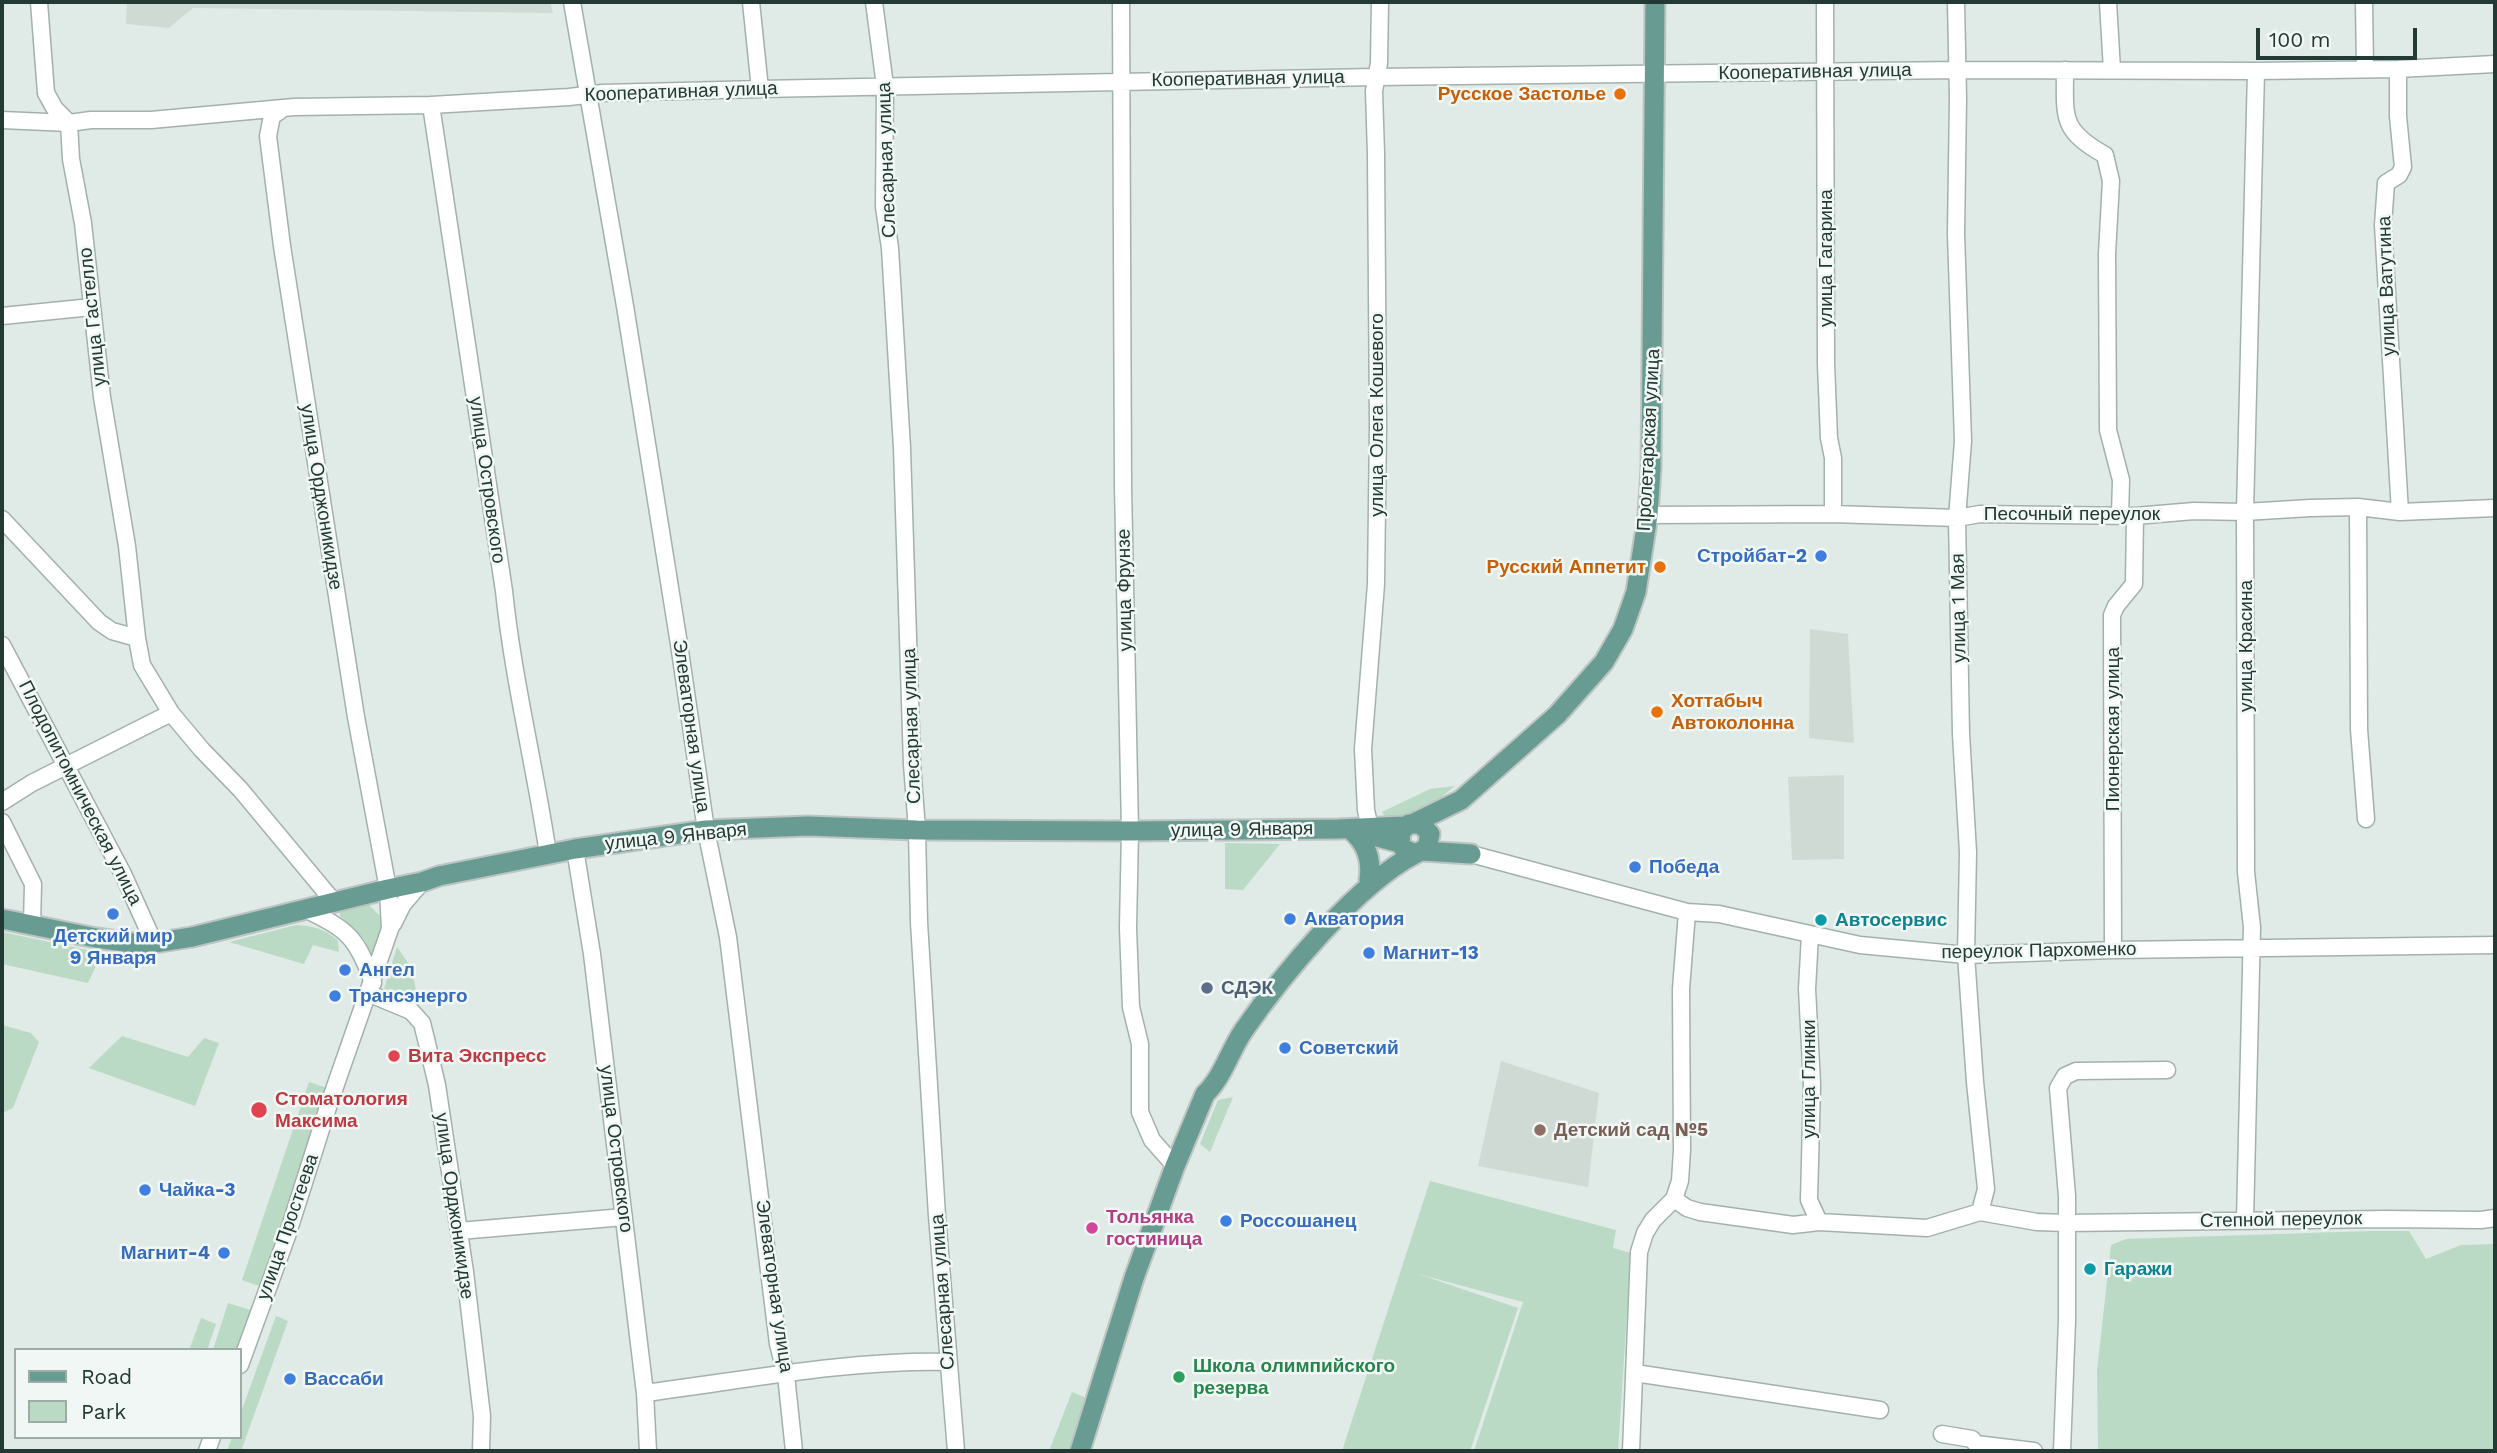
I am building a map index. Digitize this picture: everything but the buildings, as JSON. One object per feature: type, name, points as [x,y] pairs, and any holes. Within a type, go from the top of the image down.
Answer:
[{"type":"main road","name":"Пролетарская улица","points":[[1364,887],[1382,862],[1415,839],[1441,826],[1461,800],[1557,715],[1604,662],[1623,629],[1636,592],[1648,515],[1652,421],[1656,2]]},
{"type":"main road","name":"улица 9 Января","points":[[2,919],[96,938],[154,943],[192,937],[439,876],[575,849],[706,830],[808,826],[917,830],[1353,829],[1415,839],[1471,855]]},
{"type":"main road","points":[[1080,1451],[1134,1278],[1205,1094],[1213,1087],[1243,1031],[1282,981],[1364,887],[1371,870],[1368,851],[1353,829]]},
{"type":"street","points":[[39,2],[46,93],[55,109],[69,123]]},
{"type":"street","name":"Элеваторная улица","points":[[572,2],[680,644],[706,830],[728,937],[778,1344],[786,1375],[794,1451]]},
{"type":"street","points":[[751,2],[760,89]]},
{"type":"street","name":"Слесарная улица","points":[[874,2],[885,86],[884,207],[890,248],[902,448],[919,922],[956,1451]]},
{"type":"street","name":"улица Фрунзе","points":[[1121,2],[1123,486],[1131,1007],[1140,1044],[1140,1111],[1152,1140],[1175,1166]]},
{"type":"street","name":"улица Олега Кошевого","points":[[1353,829],[1366,810],[1363,749],[1373,638],[1376,558],[1378,426],[1374,77],[1379,63],[1380,2]]},
{"type":"street","name":"улица Гагарина","points":[[1825,2],[1826,364],[1829,438],[1833,458],[1832,514]]},
{"type":"street","name":"улица 1 Мая","points":[[1956,2],[1956,234],[1963,441],[1957,518],[1961,734],[1968,852],[1966,955],[1986,1189],[1980,1212]]},
{"type":"street","points":[[2108,2],[2112,71]]},
{"type":"street","points":[[2364,2],[2365,69]]},
{"type":"street","name":"Кооперативная улица","points":[[2,120],[69,123],[91,120],[151,120],[294,107],[431,106],[589,94],[885,86],[1958,70],[2256,71],[2398,69],[2495,64]]},
{"type":"street","name":"улица Ватутина","points":[[2398,69],[2398,116],[2403,167],[2399,175],[2386,183],[2383,225],[2400,512]]},
{"type":"street","name":"Пионерская улица","points":[[2065,70],[2065,112],[2070,130],[2088,146],[2105,155],[2111,181],[2107,254],[2108,430],[2128,516],[2134,584],[2112,615],[2113,950]]},
{"type":"street","name":"улица Красина","points":[[2245,1220],[2252,927],[2246,872],[2245,512],[2256,71]]},
{"type":"street","name":"улица Островского","points":[[431,106],[504,591],[510,653],[548,854]]},
{"type":"street","name":"улица Орджоникидзе","points":[[281,110],[272,116],[268,136],[282,246],[356,717],[388,889]]},
{"type":"street","name":"улица Гастелло","points":[[69,123],[71,159],[83,223],[102,397],[127,546],[142,665],[171,713],[240,789],[334,902]]},
{"type":"street","points":[[2,316],[92,307]]},
{"type":"street","points":[[2358,507],[2359,729],[2366,818]]},
{"type":"street","name":"Песочный переулок","points":[[1648,515],[1832,514],[1957,518],[1979,514],[2128,516],[2194,511],[2245,512],[2358,507],[2400,512],[2495,508]]},
{"type":"street","points":[[2,519],[99,622],[112,631],[137,638]]},
{"type":"street","name":"Плодопитомническая улица","points":[[2,645],[123,874],[154,943]]},
{"type":"street","points":[[2,802],[32,783],[171,713]]},
{"type":"street","points":[[2,822],[33,884],[32,925]]},
{"type":"street","name":"улица Островского","points":[[575,849],[592,954],[624,1217],[645,1392],[648,1451]]},
{"type":"street","name":"переулок Пархоменко","points":[[1471,855],[1687,912],[1719,914],[1888,949],[1966,955],[2251,947],[2495,945]]},
{"type":"street","points":[[390,929],[403,904],[422,882]]},
{"type":"street","name":"улица Простеева","points":[[242,1360],[287,1236],[329,1104],[390,929],[388,889]]},
{"type":"street","points":[[305,909],[340,927],[354,940],[363,955],[371,989]]},
{"type":"street","points":[[1631,1451],[1639,1252],[1645,1233],[1653,1220],[1674,1199],[1679,1181],[1682,1150],[1681,989],[1687,912]]},
{"type":"street","name":"улица Глинки","points":[[1810,934],[1807,989],[1812,1084],[1809,1200],[1819,1222]]},
{"type":"street","name":"улица Орджоникидзе","points":[[371,989],[411,1011],[422,1023],[437,1086],[459,1231],[482,1416],[481,1451]]},
{"type":"street","points":[[2062,1451],[2067,1320],[2067,1196],[2058,1088],[2065,1076],[2076,1071],[2167,1070]]},
{"type":"street","name":"Степной переулок","points":[[1674,1199],[1687,1208],[1700,1212],[1793,1224],[1819,1222],[1927,1228],[1980,1212],[2037,1222],[2067,1223],[2495,1218]]},
{"type":"street","points":[[459,1231],[624,1217]]},
{"type":"street","points":[[645,1392],[897,1361],[948,1362]]},
{"type":"street","points":[[1635,1373],[1880,1410]]},
{"type":"street","points":[[1942,1434],[1972,1439],[1976,1444],[2034,1451]]},
{"type":"shaded area","points":[[127,2],[550,2],[553,13],[193,8],[169,28],[126,24]]},
{"type":"shaded area","points":[[1810,629],[1848,634],[1854,743],[1809,738]]},
{"type":"shaded area","points":[[1844,775],[1844,859],[1792,860],[1788,777]]},
{"type":"shaded area","name":"Детский сад №5","points":[[1501,1061],[1599,1093],[1588,1187],[1478,1166]]},
{"type":"green space","points":[[1455,786],[1419,815],[1388,820],[1382,812],[1430,789]]},
{"type":"green space","points":[[1225,843],[1280,844],[1243,890],[1225,889]]},
{"type":"green space","points":[[362,903],[368,904],[381,917],[381,936],[372,956],[364,939],[340,916],[340,910]]},
{"type":"green space","points":[[296,925],[314,927],[329,934],[338,941],[339,952],[313,945],[304,964],[229,942]]},
{"type":"green space","points":[[2,932],[102,953],[88,983],[2,964]]},
{"type":"green space","points":[[397,947],[411,967],[420,1008],[398,994],[384,989]]},
{"type":"green space","points":[[2,1025],[31,1033],[39,1042],[13,1108],[2,1113]]},
{"type":"green space","points":[[122,1036],[188,1057],[204,1038],[219,1043],[195,1106],[89,1068]]},
{"type":"green space","points":[[309,1082],[330,1089],[259,1286],[242,1280]]},
{"type":"green space","points":[[1233,1097],[1210,1152],[1200,1144],[1218,1100]]},
{"type":"green space","points":[[1430,1181],[1616,1230],[1613,1248],[1631,1253],[1618,1451],[1474,1451],[1523,1302],[1418,1274],[1518,1308],[1470,1451],[1342,1451]]},
{"type":"green space","points":[[2409,1231],[2426,1259],[2461,1245],[2495,1244],[2495,1451],[2098,1451],[2097,1371],[2111,1245],[2126,1239]]},
{"type":"green space","points":[[228,1303],[254,1311],[241,1348],[214,1348]]},
{"type":"green space","points":[[276,1316],[288,1321],[241,1451],[227,1451],[231,1439],[242,1439],[242,1410]]},
{"type":"green space","points":[[201,1318],[216,1324],[208,1348],[190,1348]]},
{"type":"green space","points":[[1072,1392],[1089,1399],[1073,1451],[1049,1451]]},
{"type":"place","name":"Русское Застолье","points":[[1620,94]]},
{"type":"place","name":"Стройбат-2","points":[[1821,556]]},
{"type":"place","name":"Русский Аппетит","points":[[1660,567]]},
{"type":"place","name":"Хоттабыч Автоколонна","points":[[1657,712]]},
{"type":"place","name":"Победа","points":[[1635,867]]},
{"type":"place","name":"Детский мир 9 Января","points":[[113,914]]},
{"type":"place","name":"Акватория","points":[[1290,919]]},
{"type":"place","name":"Автосервис","points":[[1821,920]]},
{"type":"place","name":"Магнит-13","points":[[1369,953]]},
{"type":"place","name":"Ангел","points":[[345,970]]},
{"type":"place","name":"СДЭК","points":[[1207,988]]},
{"type":"place","name":"Трансэнерго","points":[[335,996]]},
{"type":"place","name":"Советский","points":[[1285,1048]]},
{"type":"place","name":"Вита Экспресс","points":[[394,1056]]},
{"type":"place","name":"Стоматология Максима","points":[[259,1110]]},
{"type":"place","name":"Детский сад №5","points":[[1540,1130]]},
{"type":"place","name":"Чайка-3","points":[[145,1190]]},
{"type":"place","name":"Россошанец","points":[[1226,1221]]},
{"type":"place","name":"Тольянка гостиница","points":[[1092,1228]]},
{"type":"place","name":"Магнит-4","points":[[224,1253]]},
{"type":"place","name":"Гаражи","points":[[2090,1269]]},
{"type":"place","name":"Школа олимпийского резерва","points":[[1179,1377]]},
{"type":"place","name":"Вассаби","points":[[290,1379]]}]
